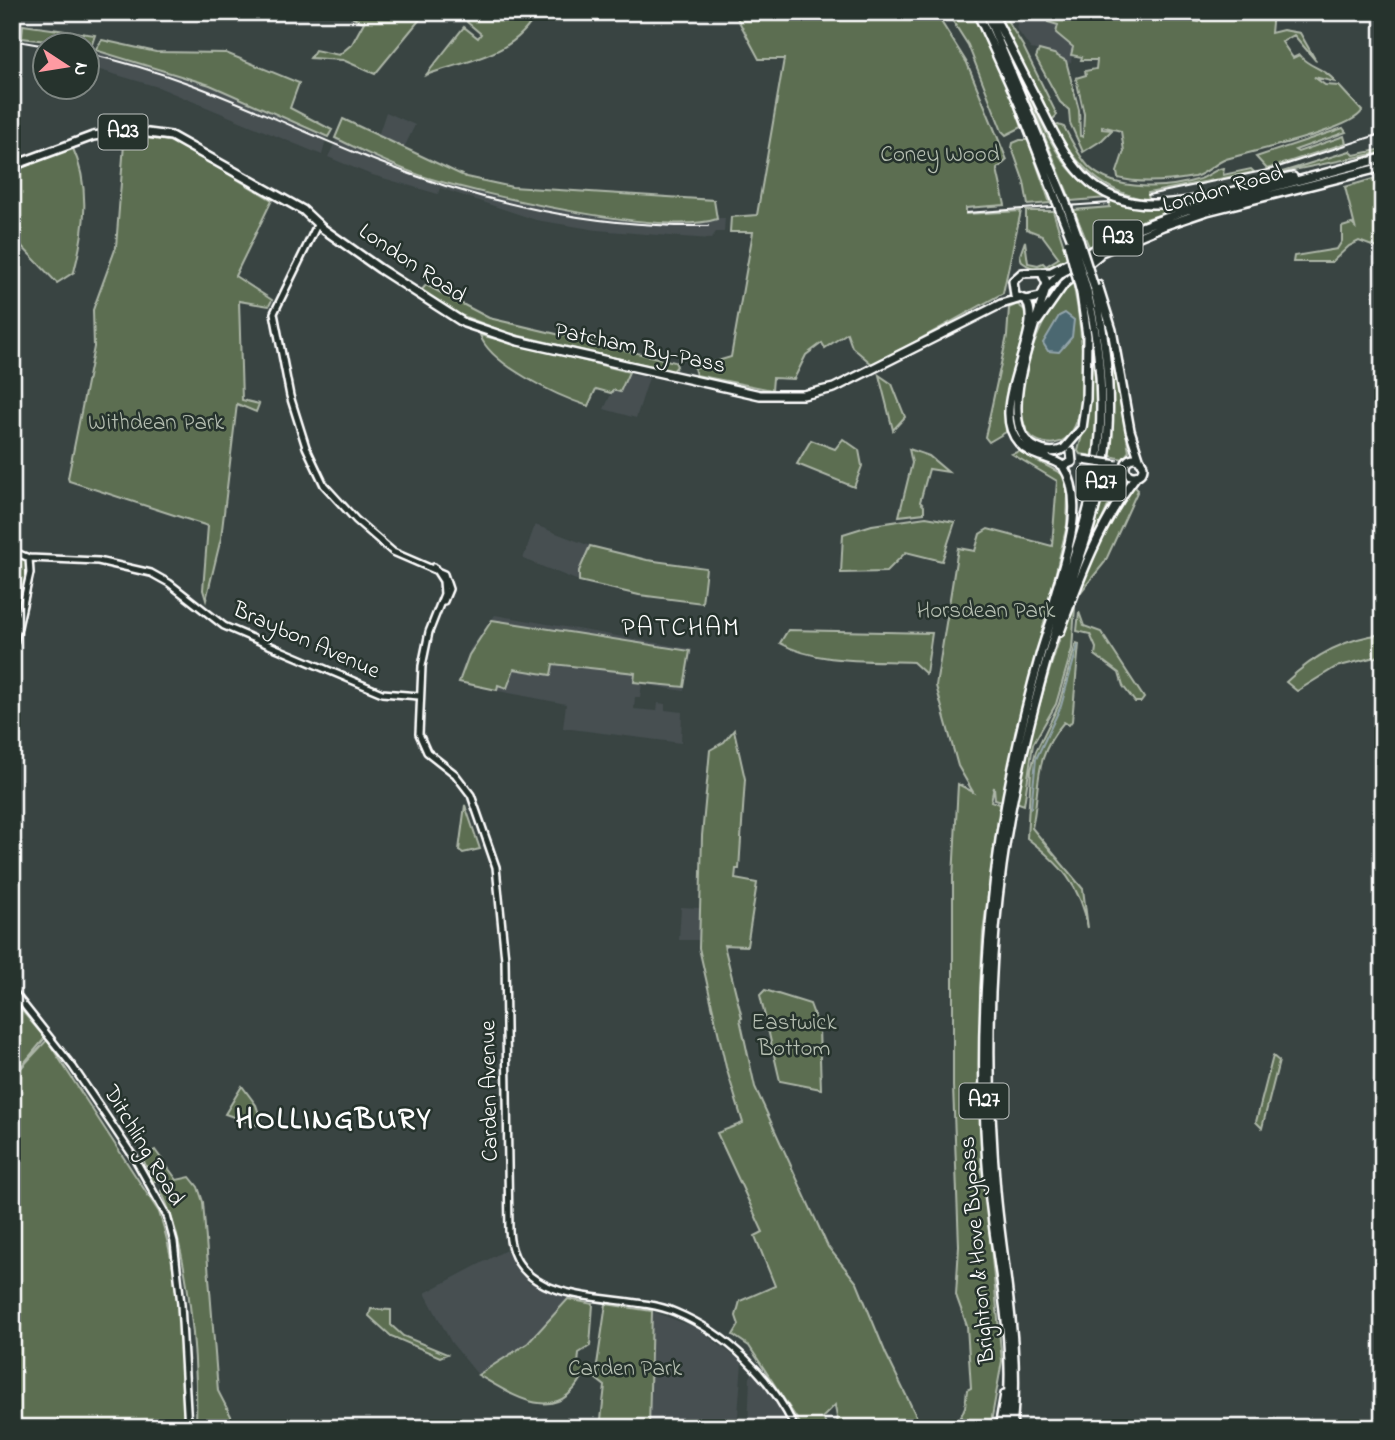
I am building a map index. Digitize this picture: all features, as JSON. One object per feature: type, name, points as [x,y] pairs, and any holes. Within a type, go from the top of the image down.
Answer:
[{"type":"highway","name":"Brighton & Hove Bypass","points":[[977,12],[1063,206],[1064,221],[1073,240]]},
{"type":"highway","name":"Brighton & Hove Bypass","points":[[986,12],[1063,206],[1090,289],[1108,376],[1105,457],[1091,523],[1044,672],[1018,776],[1006,842],[991,1013],[991,1108],[996,1191],[1017,1373],[1012,1428]]},
{"type":"highway","points":[[992,12],[1065,155],[1084,178],[1108,194],[1135,203],[1174,203],[1327,172]]},
{"type":"highway","name":"London Road","points":[[12,166],[93,135],[121,132],[158,133],[190,144],[303,210],[390,276],[464,323]]},
{"type":"highway","name":"London Road","points":[[1042,273],[1051,272],[1160,219],[1383,158]]},
{"type":"highway","name":"London Road","points":[[1046,290],[1061,273],[1092,256],[1207,211],[1383,167]]},
{"type":"highway","name":"A27","points":[[1073,240],[1090,289],[1112,330],[1130,430],[1140,461]]},
{"type":"highway","points":[[1034,328],[1055,293],[1099,255]]},
{"type":"highway","points":[[1037,448],[1022,436],[1016,417],[1020,382],[1046,290],[1042,273],[1033,270],[1022,273],[1015,278],[1012,289],[1022,300],[1038,298],[1046,290]]},
{"type":"highway","name":"A23","points":[[1001,304],[1012,289]]},
{"type":"highway","name":"Brighton & Hove Bypass","points":[[1005,1428],[1008,1372],[984,1108],[986,975],[1002,827],[1042,650],[1086,518],[1099,452],[1101,379],[1090,289]]},
{"type":"highway","name":"A27","points":[[1065,451],[1080,432],[1084,418],[1090,289]]},
{"type":"highway","name":"A27","points":[[1022,300],[1031,317],[1013,386],[1010,423],[1016,440],[1024,448],[1063,464],[1083,460]]},
{"type":"highway","name":"A23","points":[[1001,304],[1022,300]]},
{"type":"highway","name":"Patcham By-Pass","points":[[464,323],[518,341],[760,395],[811,394],[856,380],[1001,304]]},
{"type":"highway","name":"A27","points":[[1037,448],[1057,448],[1066,444],[1084,418]]},
{"type":"highway","name":"A27","points":[[1037,448],[1065,451],[1083,460],[1126,466]]},
{"type":"highway","points":[[1063,464],[1073,458],[1065,451]]},
{"type":"highway","points":[[1063,464],[1065,451]]},
{"type":"highway","points":[[1132,458],[1140,461],[1142,470],[1136,476],[1126,466],[1132,458]]},
{"type":"highway","name":"A27","points":[[1042,650],[1072,518],[1072,484],[1063,464]]},
{"type":"highway","name":"A27","points":[[1044,672],[1091,551],[1110,513],[1136,476]]},
{"type":"highway","points":[[999,1428],[1008,1372]]},
{"type":"street","name":"Carden Avenue","points":[[318,223],[274,313],[302,436],[324,485],[356,520],[393,552],[434,567],[444,574],[449,586],[448,595],[429,632],[419,696],[421,743],[431,757],[455,775],[471,795],[496,867],[505,959],[509,1239],[516,1260],[532,1278],[566,1293],[650,1303],[704,1326],[747,1359],[778,1396],[795,1428]]},
{"type":"street","name":"Braybon Avenue","points":[[12,551],[29,558],[99,561],[151,573],[169,583],[224,626],[382,693],[419,696]]},
{"type":"street","points":[[12,654],[30,573],[29,558]]},
{"type":"street","name":"Ditchling Road","points":[[12,990],[73,1067],[130,1152],[167,1216],[174,1242],[181,1304],[188,1428]]},
{"type":"shaded area","points":[[1022,12],[1050,12],[1048,22],[1059,25],[1056,33],[1073,47],[1071,62],[1067,63],[1054,54],[1031,49],[1016,28]]},
{"type":"shaded area","points":[[102,49],[214,77],[327,136],[322,155],[158,87],[102,71]]},
{"type":"shaded area","points":[[386,112],[415,125],[404,148],[378,136]]},
{"type":"shaded area","points":[[337,138],[444,179],[716,214],[717,218],[725,218],[724,232],[716,232],[711,239],[597,230],[536,220],[440,188],[438,194],[369,174],[328,157]]},
{"type":"shaded area","points":[[629,373],[649,378],[636,418],[604,409],[613,390],[620,392]]},
{"type":"shaded area","points":[[535,525],[590,546],[579,571],[579,581],[523,559]]},
{"type":"shaded area","points":[[495,615],[692,649],[684,691],[642,684],[640,697],[635,697],[634,709],[657,711],[658,703],[665,704],[665,710],[682,712],[681,743],[563,728],[566,704],[457,683],[470,649]]},
{"type":"shaded area","points":[[681,907],[700,908],[701,940],[679,940]]},
{"type":"shaded area","points":[[506,1250],[515,1268],[528,1282],[568,1299],[528,1343],[478,1375],[451,1342],[425,1293]]},
{"type":"shaded area","points":[[652,1311],[697,1328],[742,1362],[737,1428],[649,1428]]},
{"type":"shaded area","points":[[753,1373],[777,1400],[791,1428],[748,1428],[750,1377]]},
{"type":"green space","points":[[351,12],[426,12],[375,74],[343,60],[310,58],[315,50],[339,55],[352,44],[364,22],[353,18]]},
{"type":"green space","points":[[471,12],[537,12],[528,27],[503,47],[474,60],[426,75],[464,27],[478,38],[481,34],[467,22]]},
{"type":"green space","name":"Coney Wood","points":[[734,12],[935,12],[967,63],[1007,160],[997,169],[1005,205],[966,208],[966,214],[1021,211],[1003,293],[873,365],[852,347],[847,333],[825,348],[822,343],[806,355],[794,379],[773,378],[772,390],[696,375],[694,368],[731,357],[753,232],[730,232],[731,217],[757,215],[784,59],[759,59]]},
{"type":"green space","points":[[947,12],[972,12],[1007,86],[1022,127],[1006,135],[1002,131],[968,45]]},
{"type":"green space","points":[[995,12],[1002,12],[1023,46],[1057,115],[1051,121]]},
{"type":"green space","points":[[1050,12],[1201,12],[1195,21],[1199,22],[1205,12],[1273,12],[1271,33],[1283,30],[1300,33],[1316,61],[1294,35],[1282,42],[1293,58],[1299,55],[1331,77],[1335,82],[1314,77],[1325,85],[1339,86],[1362,111],[1354,118],[1321,132],[1226,159],[1194,177],[1156,181],[1118,178],[1117,172],[1124,151],[1121,131],[1102,126],[1102,129],[1112,130],[1083,152],[1070,123],[1069,110],[1060,102],[1036,58],[1039,50],[1066,61],[1079,110],[1080,136],[1083,137],[1084,114],[1076,78],[1086,75],[1085,71],[1096,69],[1097,60],[1081,60],[1082,57],[1071,55],[1073,47],[1056,33],[1058,25],[1048,22]]},
{"type":"green space","points":[[23,25],[73,32],[32,32],[32,39],[22,38]]},
{"type":"green space","points":[[102,40],[156,52],[226,53],[299,83],[290,108],[332,130],[328,137],[210,85],[102,52]]},
{"type":"green space","points":[[1015,64],[1061,158],[1074,174],[1107,198],[1071,201]]},
{"type":"green space","points":[[343,119],[466,177],[512,187],[714,200],[717,219],[692,223],[658,223],[574,212],[428,178],[404,170],[335,138]]},
{"type":"green space","points":[[1054,127],[1064,127],[1090,168],[1101,176],[1128,185],[1173,185],[1200,179],[1224,168],[1223,175],[1251,169],[1254,172],[1148,193],[1149,200],[1132,196],[1104,184],[1092,175]]},
{"type":"green space","points":[[1343,128],[1346,132],[1295,150],[1298,152],[1344,136],[1346,143],[1267,169],[1256,157]]},
{"type":"green space","name":"Withdean Park","points":[[133,136],[175,142],[272,200],[235,276],[272,300],[269,306],[239,301],[242,400],[259,404],[256,412],[237,404],[221,538],[206,600],[203,590],[208,526],[69,481],[68,478],[94,347],[93,310],[116,247],[124,144]]},
{"type":"green space","points":[[1028,140],[1050,203],[1028,205],[1024,182],[1012,148],[1013,143]]},
{"type":"green space","points":[[72,146],[82,177],[83,224],[74,272],[57,283],[12,236],[12,172]]},
{"type":"green space","points":[[1383,149],[1383,152],[1279,173],[1350,151],[1354,155]]},
{"type":"green space","points":[[1383,176],[1383,250],[1359,241],[1349,246],[1332,262],[1293,262],[1294,256],[1337,249],[1342,241],[1342,227],[1352,224],[1355,227],[1345,187]]},
{"type":"green space","points":[[1109,199],[1144,209],[1184,207],[1146,219],[1089,247],[1074,210],[1110,207]]},
{"type":"green space","points":[[1026,211],[1053,211],[1068,259],[1040,269],[1022,262],[1020,255],[1025,241],[1028,263],[1043,263],[1046,266],[1059,258],[1042,235],[1026,229]]},
{"type":"green space","points":[[1073,282],[1082,344],[1082,396],[1078,418],[1069,435],[1056,443],[1046,443],[1033,438],[1023,422],[1021,402],[1024,380],[1030,356],[1049,311]]},
{"type":"green space","points":[[426,285],[489,318],[675,362],[677,366],[673,371],[507,333],[458,314],[420,292]]},
{"type":"green space","points":[[1017,304],[1026,311],[1026,322],[1005,403],[1006,432],[989,442],[985,437],[1007,336],[1009,308]]},
{"type":"green space","points":[[1092,333],[1099,394],[1094,456],[1080,454],[1078,451],[1090,392]]},
{"type":"green space","points":[[480,335],[629,372],[620,392],[613,390],[611,393],[596,389],[588,406],[526,378],[497,357]]},
{"type":"green space","points":[[1111,342],[1129,451],[1123,459],[1110,456]]},
{"type":"green space","points":[[879,375],[892,384],[905,417],[893,430]]},
{"type":"green space","points":[[843,439],[859,450],[862,466],[854,487],[797,464],[811,440],[835,449]]},
{"type":"green space","points":[[909,449],[929,456],[948,472],[929,469],[920,502],[924,506],[924,513],[899,516],[912,463]]},
{"type":"green space","name":"Horsdean Park","points":[[1019,451],[1064,475],[1068,495],[1067,525],[1002,801],[995,799],[994,787],[991,801],[1000,804],[983,933],[980,990],[982,1154],[1002,1361],[990,1428],[956,1428],[965,1407],[967,1390],[971,1388],[967,1326],[956,1295],[959,1246],[953,1086],[953,878],[958,784],[973,792],[958,766],[936,686],[958,548],[975,551],[980,534],[988,529],[1052,546],[1057,481],[1012,454]]},
{"type":"green space","points":[[1107,468],[1120,472],[1121,477],[1092,542],[1089,543]]},
{"type":"green space","points":[[1132,484],[1138,490],[1105,562],[1080,593],[1077,592],[1098,545]]},
{"type":"green space","points":[[926,517],[955,522],[942,561],[906,552],[886,572],[841,573],[843,534],[872,525]]},
{"type":"green space","points":[[590,546],[647,560],[706,568],[702,603],[639,595],[579,581],[579,571]]},
{"type":"green space","points":[[12,553],[26,559],[26,575],[12,645],[12,588],[17,569],[12,566]]},
{"type":"green space","points":[[1072,602],[1075,607],[1072,649],[1056,704],[1033,744],[1024,805],[1016,802],[1027,751]]},
{"type":"green space","points":[[1079,612],[1084,626],[1101,632],[1144,698],[1141,702],[1135,702],[1123,686],[1119,673],[1095,655],[1096,648],[1090,634],[1077,631]]},
{"type":"green space","points":[[492,620],[690,651],[684,687],[634,682],[635,673],[553,664],[551,675],[514,669],[507,688],[498,685],[497,690],[459,682],[469,655]]},
{"type":"green space","points":[[788,630],[932,633],[926,674],[913,662],[845,660],[795,650],[780,643]]},
{"type":"green space","points":[[1383,634],[1383,655],[1336,667],[1297,691],[1286,682],[1319,656],[1343,644]]},
{"type":"green space","points":[[1076,643],[1079,644],[1072,721],[1069,725],[1064,722],[1054,735],[1042,761],[1032,828],[1083,889],[1088,928],[1074,887],[1059,867],[1027,838],[1031,770],[1036,751],[1059,704]]},
{"type":"green space","points":[[734,730],[745,779],[739,869],[736,869],[735,879],[757,883],[747,946],[724,945],[755,1087],[828,1247],[857,1283],[886,1354],[922,1428],[828,1428],[838,1424],[835,1405],[823,1417],[826,1425],[803,1428],[749,1346],[733,1335],[739,1325],[736,1316],[740,1301],[775,1286],[755,1236],[763,1232],[717,1133],[743,1123],[726,1067],[699,948],[702,836],[710,750],[724,742]]},
{"type":"green space","points":[[465,805],[480,849],[463,853],[459,850]]},
{"type":"green space","name":"Eastwick Bottom","points":[[765,990],[810,1004],[819,1028],[821,1089],[780,1081],[760,995]]},
{"type":"green space","points":[[12,999],[45,1038],[19,1069],[12,1088]]},
{"type":"green space","points":[[47,1040],[159,1212],[177,1291],[183,1347],[184,1428],[12,1428],[12,1096],[20,1069]]},
{"type":"green space","points":[[1273,1056],[1279,1061],[1262,1128],[1256,1122]]},
{"type":"green space","points":[[242,1086],[256,1105],[261,1120],[257,1125],[225,1114]]},
{"type":"green space","points":[[155,1150],[177,1180],[190,1177],[198,1187],[203,1202],[218,1391],[232,1418],[227,1428],[196,1428],[193,1339],[179,1244],[161,1191],[165,1187],[160,1178],[153,1182],[142,1157]]},
{"type":"green space","points":[[568,1299],[593,1304],[590,1346],[579,1353],[578,1365],[587,1368],[576,1387],[564,1398],[551,1403],[523,1399],[478,1375],[528,1343]]},
{"type":"green space","name":"Carden Park","points":[[606,1304],[652,1311],[649,1428],[600,1428],[605,1386],[595,1378]]},
{"type":"green space","points":[[371,1309],[391,1310],[391,1325],[403,1336],[447,1354],[440,1357],[391,1336],[369,1316]]},
{"type":"water","points":[[1065,313],[1074,320],[1072,337],[1059,352],[1048,351],[1043,343],[1059,316]]},
{"type":"waterway","points":[[1031,808],[1036,759],[1061,706],[1078,645]]},
{"type":"railway","points":[[12,40],[32,44]]},
{"type":"railway","points":[[102,57],[198,87],[415,176],[497,201],[623,223],[708,226]]},
{"type":"railway","points":[[1148,195],[1272,169],[1383,133]]},
{"type":"railway","points":[[966,213],[1110,203]]},
{"type":"district","name":"PATCHAM","points":[[681,629]]},
{"type":"district","name":"HOLLINGBURY","points":[[334,1121]]}]
